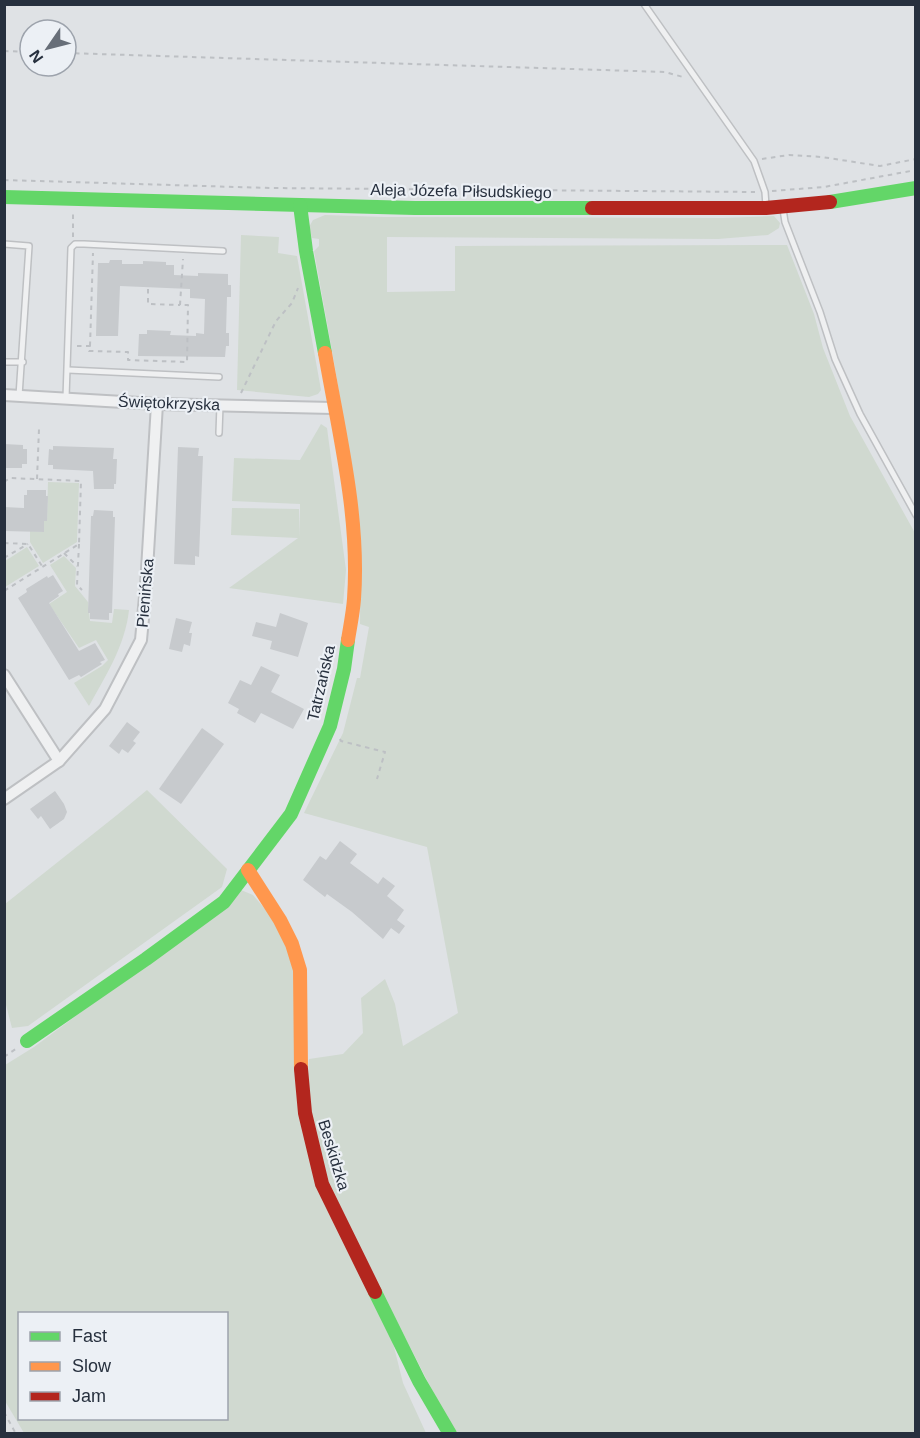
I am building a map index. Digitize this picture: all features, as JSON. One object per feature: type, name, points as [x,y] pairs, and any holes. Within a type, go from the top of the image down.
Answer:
[{"type":"street","name":"Aleja Józefa Piłsudskiego","points":[[4,197],[488,209],[766,208],[836,202],[915,188]]},
{"type":"street","name":"Tatrzańska","points":[[27,1041],[224,902],[291,814],[330,726],[344,669],[354,601],[356,569],[350,500],[300,205]]},
{"type":"street","name":"Świętokrzyska","points":[[4,395],[157,404],[333,408]]},
{"type":"street","name":"Pienińska","points":[[4,799],[59,761],[105,709],[141,640],[157,404]]},
{"type":"street","points":[[4,675],[59,761]]},
{"type":"street","name":"Beskidzka","points":[[248,870],[280,920],[292,944],[300,970],[300,1058],[305,1113],[322,1184],[419,1381],[450,1434]]},
{"type":"lane","points":[[644,4],[754,161],[765,192],[766,208]]},
{"type":"lane","points":[[783,207],[785,222],[820,312],[835,359],[860,414],[915,515]]},
{"type":"lane","points":[[4,244],[29,246],[20,396]]},
{"type":"lane","points":[[66,398],[69,346],[69,260],[71,248],[75,244],[223,251]]},
{"type":"lane","points":[[4,362],[23,362]]},
{"type":"lane","points":[[68,370],[219,377]]},
{"type":"lane","points":[[219,433],[220,405]]},
{"type":"path","points":[[78,53],[665,72],[688,79],[701,86]]},
{"type":"path","points":[[754,161],[772,156],[800,156],[880,166],[915,159]]},
{"type":"path","points":[[4,180],[270,188],[765,192],[824,187],[915,170]]},
{"type":"path","points":[[73,212],[73,241],[75,244]]},
{"type":"path","points":[[93,244],[89,351],[128,352],[128,360],[186,363],[188,305],[148,304],[148,288]]},
{"type":"path","points":[[180,305],[183,249]]},
{"type":"path","points":[[240,396],[276,321],[292,303],[299,284]]},
{"type":"path","points":[[69,346],[90,346]]},
{"type":"path","points":[[38,479],[39,429]]},
{"type":"path","points":[[4,482],[10,478],[81,481],[78,585],[82,590]]},
{"type":"path","points":[[4,543],[28,544]]},
{"type":"path","points":[[4,558],[28,544]]},
{"type":"path","points":[[28,544],[42,566]]},
{"type":"path","points":[[4,591],[79,544]]},
{"type":"path","points":[[64,553],[78,568]]},
{"type":"path","points":[[330,726],[341,741],[385,752],[377,778]]},
{"type":"path","points":[[4,1412],[16,1434]]},
{"type":"shaded area","points":[[325,215],[723,218],[774,216],[780,223],[779,228],[768,235],[718,239],[387,237],[387,292],[455,291],[455,246],[787,245],[814,314],[823,348],[850,416],[915,533],[915,1433],[454,1433],[327,1184],[307,1092],[309,1059],[343,1054],[363,1033],[361,998],[385,979],[395,1004],[403,1046],[458,1013],[427,847],[304,813],[343,733],[357,678],[360,678],[369,627],[360,624],[360,577],[352,483],[339,390],[314,251],[319,246],[319,239],[312,238],[309,227],[313,220]]},
{"type":"shaded area","points":[[241,235],[279,237],[278,253],[297,256],[321,390],[318,394],[309,397],[237,390]]},
{"type":"shaded area","points":[[321,424],[327,428],[346,570],[343,604],[229,588],[298,538],[231,535],[232,508],[299,509],[300,537],[300,504],[232,501],[234,458],[300,460]]},
{"type":"shaded area","points":[[48,482],[79,483],[77,542],[43,563],[30,542],[30,531],[44,532],[44,521],[47,520]]},
{"type":"shaded area","points":[[27,547],[39,566],[5,587],[5,561]]},
{"type":"shaded area","points":[[64,556],[76,568],[75,586],[88,602],[90,621],[112,623],[114,609],[129,610],[119,648],[89,706],[74,683],[108,660],[96,640],[79,648],[49,604],[67,592],[50,565]]},
{"type":"shaded area","points":[[147,790],[227,869],[222,887],[28,1026],[12,1028],[5,1001],[5,904]]},
{"type":"shaded area","points":[[241,890],[253,895],[272,917],[294,963],[320,1187],[391,1335],[403,1383],[426,1433],[24,1433],[5,1401],[5,1065],[34,1047]]},
{"type":"building","points":[[110,260],[122,260],[122,264],[143,264],[143,261],[166,262],[166,265],[174,265],[174,275],[228,274],[231,297],[227,297],[226,333],[229,333],[229,346],[226,346],[225,357],[138,356],[139,334],[147,334],[147,330],[171,331],[170,335],[204,334],[205,299],[190,298],[190,289],[120,286],[118,336],[96,336],[98,263],[109,263]]},
{"type":"building","points":[[4,444],[23,445],[23,449],[27,449],[27,464],[22,464],[22,468],[4,468]]},
{"type":"building","points":[[53,446],[114,448],[113,459],[117,459],[114,489],[94,489],[93,471],[53,469],[53,465],[48,465],[49,449],[53,450]]},
{"type":"building","points":[[178,447],[199,448],[198,456],[203,456],[199,557],[195,556],[195,565],[174,564]]},
{"type":"building","points":[[27,490],[46,490],[46,496],[48,496],[47,521],[44,521],[44,532],[4,531],[4,507],[24,508],[24,495],[27,495]]},
{"type":"building","points":[[94,510],[113,511],[113,517],[115,517],[112,613],[109,613],[109,620],[90,619],[90,613],[88,613],[91,516]]},
{"type":"building","points":[[53,575],[63,591],[49,603],[79,651],[95,643],[105,660],[81,677],[79,675],[69,680],[18,598],[27,592],[26,589],[47,576],[48,578]]},
{"type":"building","points":[[280,613],[308,623],[298,657],[270,649],[272,641],[252,636],[256,622],[276,627]]},
{"type":"building","points":[[176,618],[192,622],[189,633],[192,633],[190,646],[184,644],[182,652],[169,649]]},
{"type":"building","points":[[261,666],[280,675],[271,692],[304,709],[293,729],[261,713],[255,723],[237,713],[239,709],[228,703],[240,680],[251,685]]},
{"type":"building","points":[[127,722],[140,732],[133,741],[136,743],[128,753],[122,749],[119,754],[109,746]]},
{"type":"building","points":[[202,728],[224,744],[181,804],[159,789]]},
{"type":"building","points":[[55,791],[67,812],[64,819],[50,829],[41,816],[38,819],[30,809]]},
{"type":"building","points":[[340,841],[357,854],[350,863],[378,884],[383,877],[395,886],[387,896],[404,910],[397,920],[405,926],[399,934],[391,928],[383,939],[352,912],[327,894],[325,897],[303,880],[320,856],[326,860]]},
{"type":"traffic: fast","points":[[830,202],[916,188]]},
{"type":"traffic: fast","points":[[4,197],[415,208],[592,208]]},
{"type":"traffic: fast","points":[[300,205],[325,353]]},
{"type":"traffic: fast","points":[[27,1041],[224,902],[291,814],[330,726],[344,669],[348,640]]},
{"type":"traffic: fast","points":[[375,1292],[419,1381],[450,1434]]},
{"type":"traffic: slow","points":[[325,353],[347,476],[354,537],[354,599],[348,640]]},
{"type":"traffic: slow","points":[[248,870],[280,920],[292,944],[300,970],[301,1069]]},
{"type":"traffic: jam","points":[[592,208],[766,208],[830,202]]},
{"type":"traffic: jam","points":[[301,1069],[305,1113],[322,1184],[375,1292]]}]
